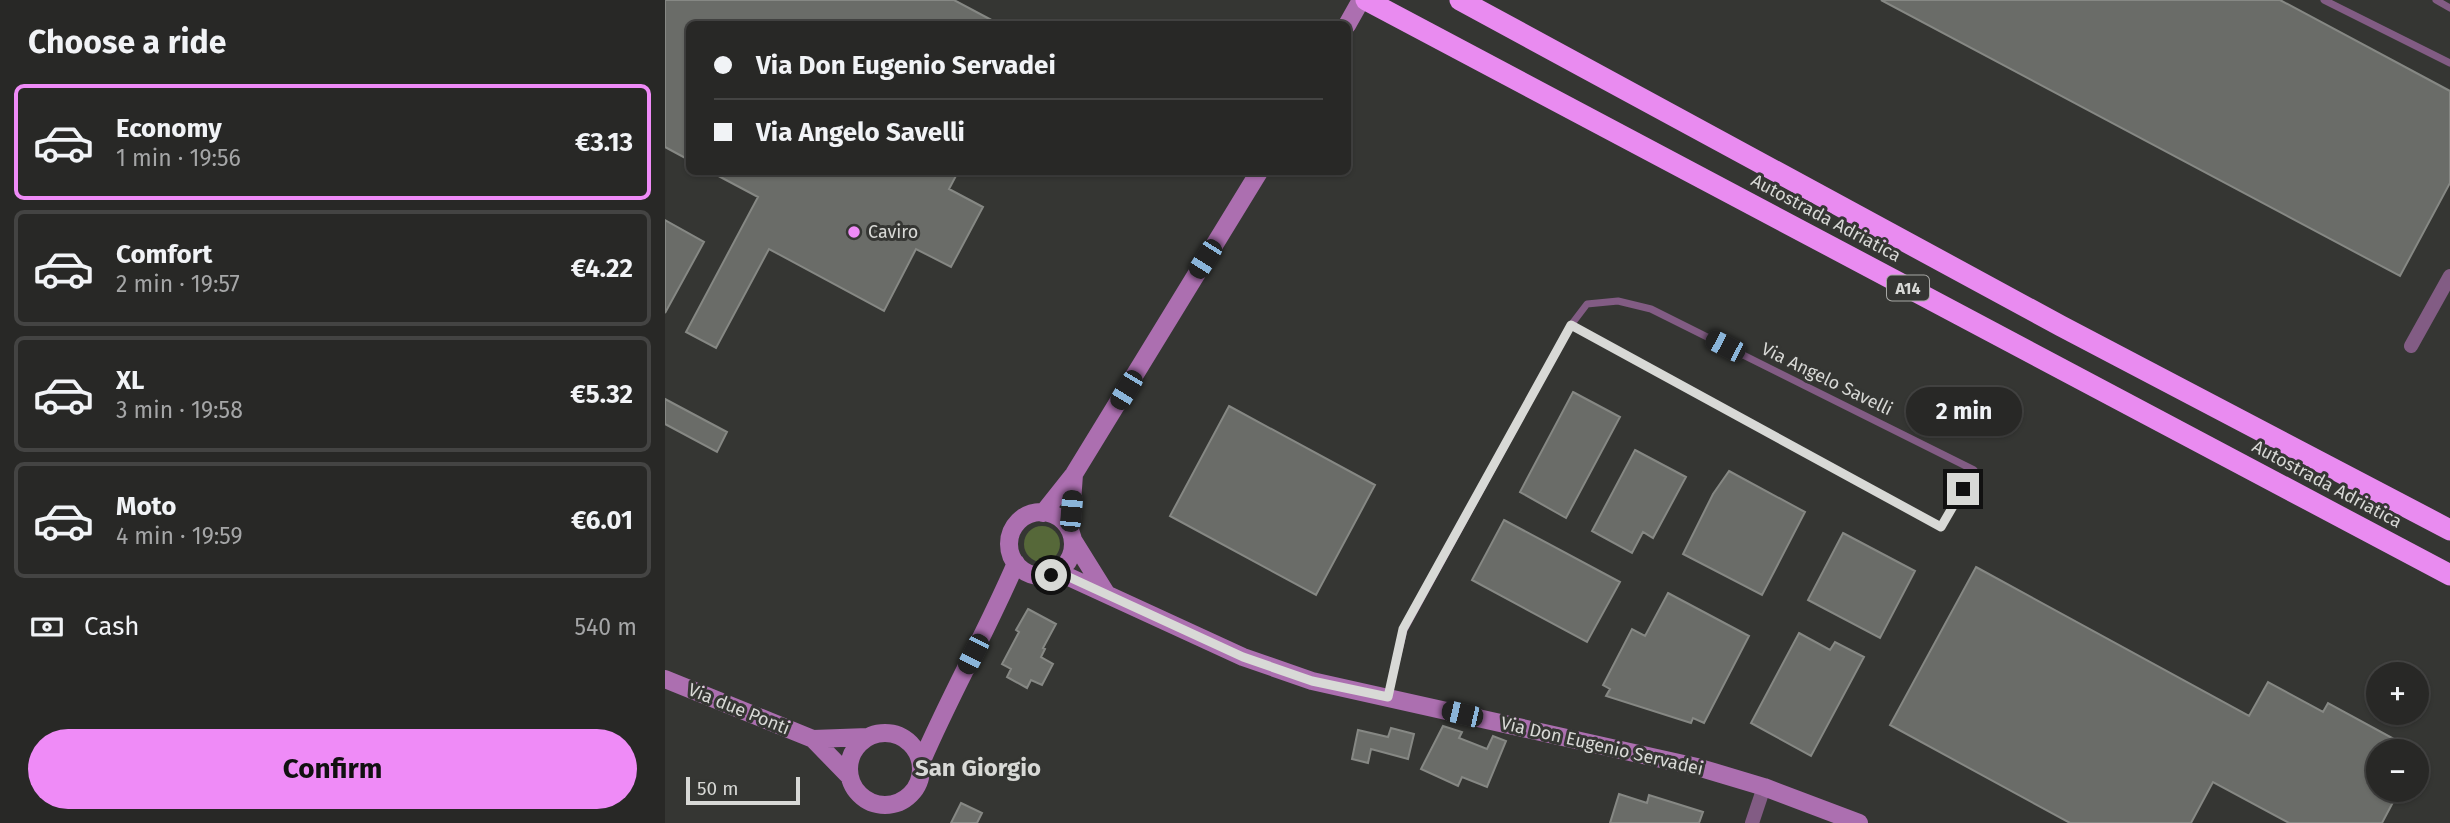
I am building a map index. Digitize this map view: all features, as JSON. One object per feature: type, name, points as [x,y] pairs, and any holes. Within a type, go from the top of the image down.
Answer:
[{"type":"highway","name":"Autostrada Adriatica","points":[[1364,0],[2450,575]]},
{"type":"highway","name":"Autostrada Adriatica","points":[[1460,0],[2061,326],[2450,530]]},
{"type":"street","points":[[1350,21],[1364,0]]},
{"type":"street","points":[[1043,513],[1074,474],[1257,175]]},
{"type":"street","points":[[2411,346],[2450,276]]},
{"type":"street","points":[[1074,474],[1071,535],[1070,558],[1058,572],[1036,576],[1021,569],[1009,544],[1016,525],[1033,514],[1043,513],[1059,518],[1071,535],[1106,593]]},
{"type":"street","points":[[921,763],[1016,563]]},
{"type":"street","name":"Via Don Eugenio Servadei","points":[[1058,572],[1243,657],[1312,681],[1697,767],[1764,787],[1859,823]]},
{"type":"street","points":[[998,605],[1036,576]]},
{"type":"street","name":"Via due Ponti","points":[[665,679],[813,739],[849,776]]},
{"type":"street","points":[[903,738],[936,729]]},
{"type":"street","points":[[888,823],[900,803],[910,796],[917,786],[921,763],[918,753],[903,738],[879,733],[868,737],[858,744],[849,764],[849,776],[857,793],[874,804],[883,806],[900,803]]},
{"type":"street","name":"Via due Ponti","points":[[813,739],[868,737]]},
{"type":"street","points":[[1752,823],[1764,787]]},
{"type":"street","points":[[874,804],[881,823]]},
{"type":"lane","points":[[2324,0],[2450,63]]},
{"type":"lane","points":[[2436,0],[2450,8]]},
{"type":"lane","name":"Via Angelo Savelli","points":[[1388,697],[1403,629],[1571,325],[1587,304],[1618,301],[1651,309],[1974,470],[1941,527],[1571,325]]},
{"type":"green space","points":[[1042,526],[1055,531],[1060,544],[1055,557],[1042,562],[1029,557],[1024,544],[1029,531]]},
{"type":"building","points":[[665,0],[954,0],[993,21],[686,21],[686,158],[665,147]]},
{"type":"building","points":[[1881,0],[2280,0],[2450,91],[2450,183],[2400,276]]},
{"type":"building","name":"Caviro","points":[[717,175],[956,175],[949,189],[983,207],[951,267],[916,249],[884,311],[769,249],[716,348],[686,332],[758,197]]},
{"type":"building","points":[[665,220],[704,242],[665,313]]},
{"type":"building","points":[[1573,392],[1620,417],[1566,518],[1520,492]]},
{"type":"building","points":[[665,399],[727,432],[717,452],[665,424]]},
{"type":"building","points":[[1229,406],[1375,485],[1316,595],[1170,516]]},
{"type":"building","points":[[1635,450],[1686,477],[1653,538],[1643,532],[1632,553],[1592,531]]},
{"type":"building","points":[[1729,471],[1805,512],[1762,595],[1683,554],[1713,494]]},
{"type":"building","points":[[1504,520],[1620,582],[1587,642],[1472,580]]},
{"type":"building","points":[[1843,533],[1915,571],[1880,638],[1808,600]]},
{"type":"building","points":[[1976,567],[2249,716],[2268,682],[2323,712],[2328,703],[2394,739],[2366,739],[2366,802],[2393,802],[2382,823],[2289,823],[2213,782],[2191,823],[2070,823],[1890,725]]},
{"type":"building","points":[[1668,593],[1749,636],[1704,723],[1693,718],[1691,723],[1606,696],[1610,689],[1603,685],[1632,629],[1645,636]]},
{"type":"building","points":[[1028,609],[1056,624],[1041,657],[1053,664],[1042,685],[1031,680],[1027,688],[1007,677],[1011,669],[1002,664]]},
{"type":"building","points":[[1799,633],[1830,650],[1835,642],[1864,657],[1811,756],[1751,723]]},
{"type":"building","points":[[1443,726],[1462,732],[1459,738],[1487,749],[1493,736],[1506,741],[1487,787],[1462,777],[1458,786],[1421,769]]},
{"type":"building","points":[[1391,728],[1414,734],[1408,759],[1371,749],[1368,763],[1352,759],[1358,730],[1388,737]]},
{"type":"building","points":[[1619,794],[1647,803],[1649,795],[1703,812],[1699,823],[1610,823]]},
{"type":"building","points":[[961,803],[982,813],[977,823],[951,823]]},
{"type":"place","name":"Caviro","points":[[854,232]]},
{"type":"district","name":"San Giorgio","points":[[978,768]]},
{"type":"route","points":[[1051,575],[1058,572],[1243,657],[1312,681],[1388,697],[1403,629],[1571,325],[1941,527],[1963,489]]}]
